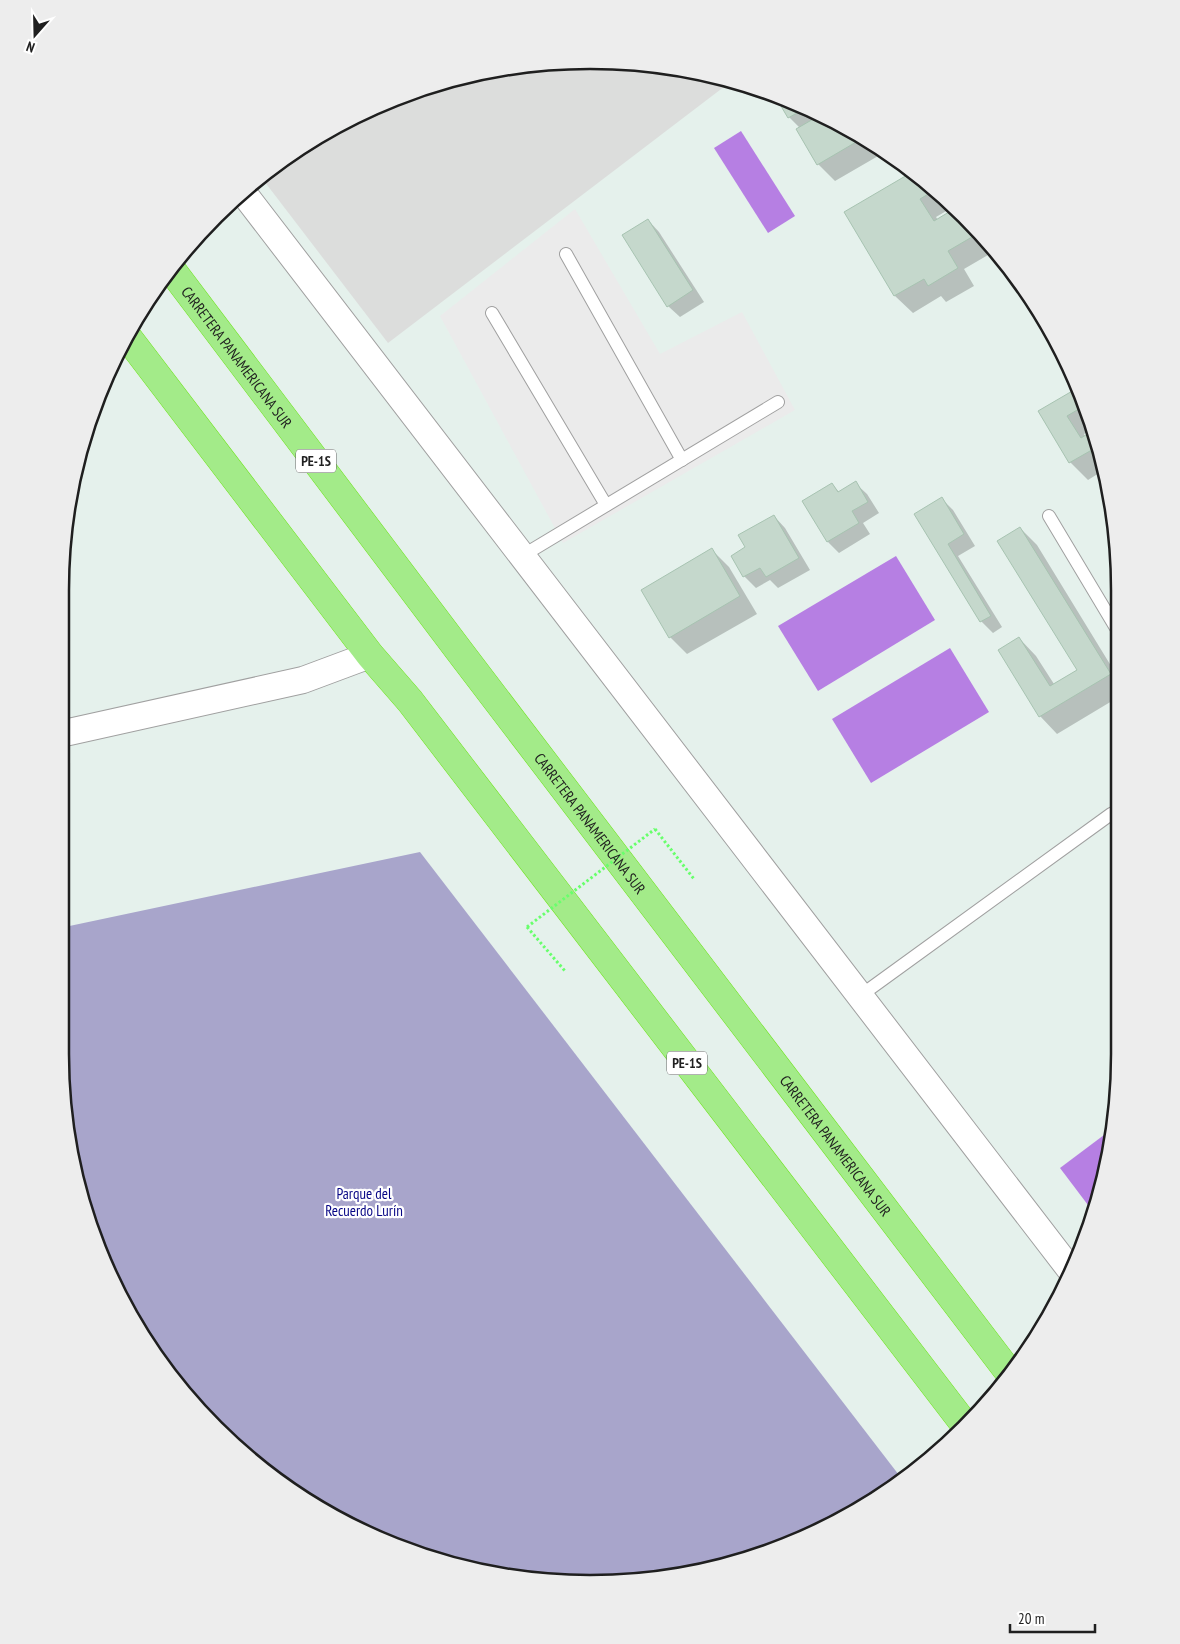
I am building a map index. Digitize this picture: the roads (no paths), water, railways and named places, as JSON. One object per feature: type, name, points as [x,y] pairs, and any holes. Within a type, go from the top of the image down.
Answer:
[{"type":"highway","name":"CARRETERA PANAMERICANA SUR","points":[[175,274],[1006,1368]]},
{"type":"highway","name":"PE-1S","points":[[132,343],[370,655],[416,708],[961,1420]]},
{"type":"street","points":[[247,197],[1066,1265]]},
{"type":"street","points":[[69,732],[302,680],[370,655]]},
{"type":"lane","points":[[566,254],[682,460]]},
{"type":"lane","points":[[492,313],[606,505]]},
{"type":"lane","points":[[522,556],[778,402]]},
{"type":"lane","points":[[1049,516],[1111,620]]},
{"type":"lane","points":[[860,996],[1111,814]]},
{"type":"park label","name":"Parque del Recuerdo Lurín","points":[[364,1202]]}]
